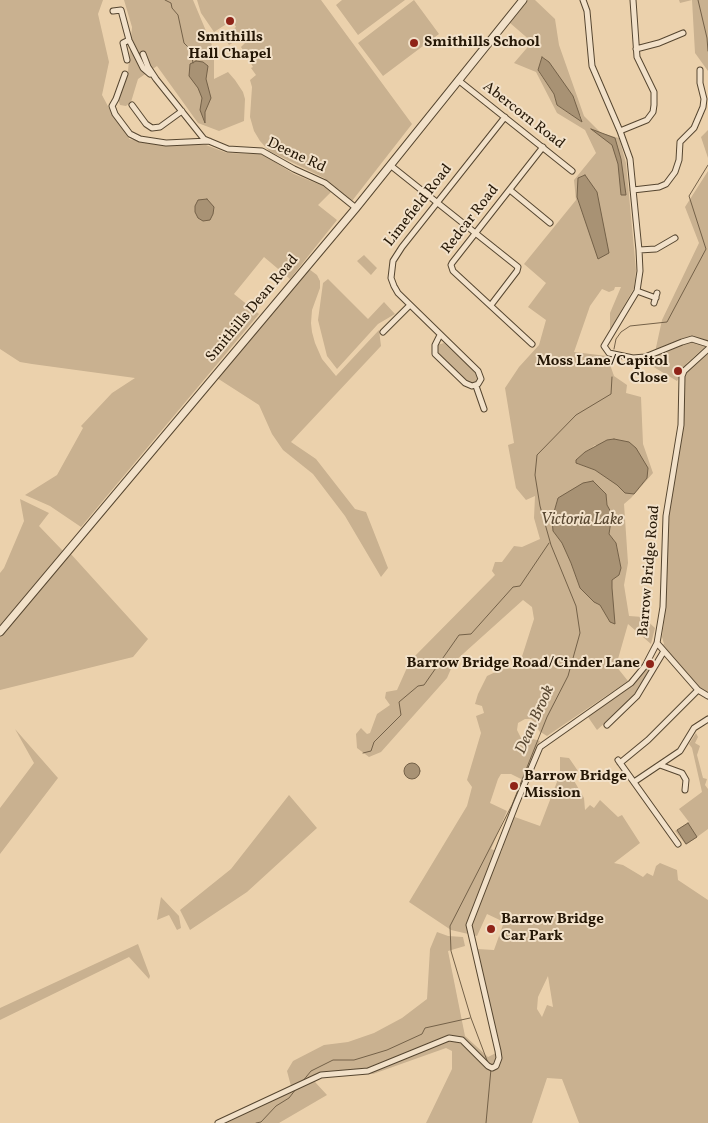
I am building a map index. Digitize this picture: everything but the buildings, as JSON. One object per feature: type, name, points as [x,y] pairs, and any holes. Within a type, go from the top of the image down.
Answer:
[{"type":"street","name":"Smithills Dean Road","points":[[0,632],[356,208],[523,0]]},
{"type":"street","points":[[583,0],[592,66],[630,159],[639,250],[640,271],[637,291],[604,346],[609,353],[633,358],[646,357],[692,339],[708,344]]},
{"type":"street","points":[[620,131],[647,120],[653,112],[654,105],[654,92],[637,57],[633,0]]},
{"type":"street","points":[[113,12],[121,10],[129,40],[143,68],[156,79]]},
{"type":"street","points":[[636,49],[659,43],[683,33]]},
{"type":"street","points":[[671,38],[674,44]]},
{"type":"street","points":[[127,60],[123,43],[129,40]]},
{"type":"street","name":"Deene Rd","points":[[143,54],[156,79],[201,136],[228,149],[262,151],[294,169],[325,183],[356,208]]},
{"type":"street","points":[[633,190],[659,187],[666,184],[675,172],[679,160],[680,142],[694,128],[703,107],[704,98],[701,72]]},
{"type":"street","points":[[124,74],[116,99],[111,103],[115,114],[133,136],[166,143],[210,141]]},
{"type":"street","name":"Abercorn Road","points":[[458,80],[572,171]]},
{"type":"street","points":[[132,105],[146,124],[152,128],[160,127],[182,111]]},
{"type":"street","name":"Limefield Road","points":[[483,409],[476,386],[481,379],[478,371],[410,305],[394,286],[391,278],[393,261],[505,117]]},
{"type":"street","name":"Redcar Road","points":[[532,344],[452,271],[452,263],[543,147]]},
{"type":"street","points":[[390,165],[518,266],[518,271],[491,305]]},
{"type":"street","points":[[510,190],[550,223]]},
{"type":"street","points":[[639,250],[656,248],[672,239],[674,248]]},
{"type":"street","points":[[637,291],[655,298]]},
{"type":"street","points":[[383,332],[410,305]]},
{"type":"street","points":[[440,335],[435,345],[435,354],[464,383],[476,386]]},
{"type":"street","name":"Barrow Bridge Road","points":[[218,1123],[320,1075],[368,1071],[449,1038],[462,1040],[488,1066],[493,1068],[496,1066],[498,1051],[469,928],[472,916],[540,747],[631,683],[645,666],[657,643],[662,607],[666,516],[681,425],[682,376],[684,371],[708,349]]},
{"type":"street","points":[[657,643],[698,690],[708,696]]},
{"type":"street","points":[[607,724],[637,696],[664,651]]},
{"type":"street","points":[[678,844],[619,762],[648,740],[698,690]]},
{"type":"street","points":[[634,782],[680,751],[694,728],[708,719]]},
{"type":"street","points":[[660,764],[682,773],[686,780],[685,790]]},
{"type":"shaded area","points":[[0,0],[103,0],[98,14],[109,62],[102,95],[110,110],[128,134],[129,139],[152,144],[206,145],[227,153],[262,154],[294,174],[323,186],[331,192],[318,205],[337,220],[290,279],[264,257],[234,294],[259,314],[81,527],[50,506],[25,495],[57,475],[83,428],[81,426],[112,393],[135,378],[20,362],[0,349]]},
{"type":"shaded area","points":[[124,0],[193,0],[214,50],[214,79],[228,72],[235,80],[245,99],[244,121],[219,131],[198,123],[157,66],[138,79],[131,102],[126,106],[120,105],[118,99],[128,71],[132,27]]},
{"type":"shaded area","points":[[197,0],[321,0],[412,124],[352,201],[324,178],[269,151],[260,141],[254,131],[250,117],[252,87],[250,80],[256,75],[251,68],[253,67],[249,60],[251,58],[250,55],[247,57],[241,47],[245,43],[241,38],[229,45],[223,35],[236,27],[230,17],[226,19],[228,23],[214,32],[201,13]]},
{"type":"shaded area","points":[[342,0],[405,0],[358,35],[336,5]]},
{"type":"shaded area","points":[[414,0],[439,34],[383,76],[358,43]]},
{"type":"shaded area","points":[[528,0],[535,0],[555,19],[559,45],[584,116],[601,133],[619,138],[626,163],[636,270],[634,288],[610,330],[610,313],[621,287],[615,287],[614,290],[609,292],[602,289],[590,306],[574,352],[607,356],[614,376],[627,385],[626,393],[641,397],[643,444],[653,473],[631,498],[624,504],[628,563],[624,585],[629,616],[643,617],[655,628],[651,644],[628,624],[616,666],[628,681],[547,736],[539,731],[531,719],[525,719],[518,723],[517,730],[521,738],[540,741],[523,780],[511,774],[501,774],[498,779],[490,803],[507,811],[491,849],[501,853],[512,816],[540,826],[560,774],[560,757],[569,758],[578,771],[573,779],[584,798],[585,810],[590,805],[594,808],[600,800],[618,817],[622,815],[640,843],[614,863],[623,865],[643,877],[647,873],[653,876],[656,866],[660,863],[677,870],[678,880],[708,900],[708,1123],[579,1123],[562,1079],[547,1078],[532,1123],[426,1123],[452,1069],[452,1051],[446,1048],[373,1074],[324,1072],[315,1082],[327,1095],[279,1123],[224,1123],[292,1090],[287,1071],[293,1061],[324,1045],[348,1042],[374,1033],[402,1018],[427,999],[430,949],[437,932],[448,936],[463,937],[465,946],[448,951],[465,1036],[488,1057],[500,1051],[477,949],[494,950],[504,922],[487,914],[477,936],[451,930],[409,902],[467,806],[472,787],[467,780],[481,733],[476,716],[484,713],[482,706],[475,704],[478,694],[487,676],[504,668],[518,669],[534,619],[532,607],[523,600],[454,662],[447,678],[381,752],[369,757],[357,748],[356,734],[361,728],[367,734],[370,733],[377,714],[390,705],[385,698],[386,692],[397,690],[410,661],[495,575],[492,571],[495,562],[502,562],[514,546],[522,547],[540,539],[534,518],[535,496],[526,500],[516,488],[508,445],[514,443],[505,388],[519,367],[539,345],[546,320],[528,307],[546,283],[524,264],[576,200],[574,180],[596,153],[585,130],[557,113],[536,72],[514,63],[532,42],[510,23]],"holes":[[[542,57],[573,96],[582,122],[557,105],[554,94],[538,71]],[[595,445],[647,478],[634,494],[595,470],[578,464],[576,460]],[[606,494],[607,505],[612,514],[609,534],[616,543],[621,568],[619,575],[612,579],[610,622],[600,605],[580,588],[562,543],[553,531],[552,519],[558,497]],[[548,976],[553,1007],[547,1005],[542,1017],[537,1009],[538,997]]]},
{"type":"shaded area","points":[[679,0],[692,0],[680,3]]},
{"type":"shaded area","points":[[692,0],[708,0],[708,71],[695,53]]},
{"type":"shaded area","points":[[708,130],[708,158],[701,137]]},
{"type":"shaded area","points":[[708,171],[708,344],[687,363],[677,381],[652,366],[662,320],[699,243],[685,207]]},
{"type":"shaded area","points":[[364,255],[377,268],[371,275],[357,261]]},
{"type":"shaded area","points":[[309,269],[317,275],[320,281],[320,288],[312,310],[312,332],[322,359],[336,376],[379,330],[381,346],[291,442],[316,459],[355,509],[366,512],[388,568],[381,577],[345,516],[313,474],[283,450],[272,434],[259,405],[217,378]]},
{"type":"shaded area","points":[[328,279],[368,319],[384,302],[395,314],[378,324],[337,369],[327,356],[318,320],[323,283]]},
{"type":"shaded area","points":[[444,343],[476,373],[478,377],[475,383],[467,382],[437,353],[437,345]]},
{"type":"shaded area","points":[[708,350],[708,695],[698,690],[660,647],[664,644],[662,637],[665,613],[668,517],[681,425],[682,376]]},
{"type":"shaded area","points":[[20,499],[49,513],[39,526],[63,551],[0,626],[0,573],[4,568],[24,521]]},
{"type":"shaded area","points":[[70,553],[148,639],[133,657],[0,690],[0,636]]},
{"type":"shaded area","points":[[653,663],[641,685],[629,701],[597,730],[588,717],[632,685]]},
{"type":"shaded area","points":[[15,729],[58,778],[0,854],[0,808],[34,763]]},
{"type":"shaded area","points":[[696,733],[698,737],[695,743],[700,746],[697,755],[703,778],[707,779],[705,785],[708,789],[708,829],[686,845],[675,831],[689,822],[679,809],[702,792],[692,748],[689,744]]},
{"type":"shaded area","points":[[289,795],[317,828],[247,892],[190,930],[180,910],[231,869]]},
{"type":"shaded area","points":[[161,897],[179,916],[181,928],[177,930],[169,915],[157,920]]},
{"type":"shaded area","points":[[138,944],[150,976],[149,979],[129,957],[0,1020],[0,1008]]},
{"type":"water","points":[[542,57],[549,62],[573,96],[582,122],[557,105],[554,94],[538,70]]},
{"type":"water","points":[[196,61],[203,62],[208,66],[206,79],[211,98],[205,112],[205,123],[200,110],[202,98],[198,88],[189,76],[190,64]]},
{"type":"water","points":[[591,129],[615,138],[621,159],[626,195],[621,195],[618,164],[612,145]]},
{"type":"water","points":[[585,175],[597,192],[609,253],[598,259],[577,197],[578,178]]},
{"type":"water","points":[[207,199],[214,207],[213,214],[210,220],[203,221],[198,218],[195,206],[198,200]]},
{"type":"water","points":[[614,439],[629,442],[636,448],[648,468],[647,478],[634,494],[625,493],[595,470],[576,463],[576,460],[585,452],[607,440]]},
{"type":"water","name":"Victoria Lake","points":[[593,481],[606,494],[607,505],[612,514],[609,534],[616,543],[621,568],[619,575],[612,580],[615,624],[610,622],[600,605],[594,602],[580,588],[562,543],[553,531],[552,519],[558,498],[583,483]]},
{"type":"water","points":[[412,763],[420,771],[412,779],[404,771]]},
{"type":"water","points":[[688,823],[697,837],[686,844],[677,830]]},
{"type":"waterway","points":[[165,0],[171,3],[172,8],[178,15],[184,43],[191,50],[193,63]]},
{"type":"waterway","name":"Dean Brook","points":[[698,0],[707,38],[708,51]]},
{"type":"waterway","name":"Dean Brook","points":[[614,349],[616,339],[621,332],[630,326],[667,322],[706,249],[689,196],[708,165]]},
{"type":"waterway","name":"Dean Brook","points":[[488,1063],[471,1018],[451,951],[450,926],[512,805],[547,717],[568,676],[580,633],[576,606],[551,545],[540,506],[535,475],[537,455],[576,415],[611,394],[612,377]]},
{"type":"waterway","points":[[363,753],[371,751],[374,742],[401,715],[399,702],[418,686],[424,685],[459,635],[471,634],[513,587],[520,586],[549,543]]},
{"type":"waterway","points":[[302,1082],[311,1071],[333,1060],[354,1060],[387,1050],[422,1034],[425,1028],[470,1018]]},
{"type":"waterway","name":"Dean Brook","points":[[486,1123],[491,1069]]},
{"type":"waterway","points":[[256,1123],[261,1122],[276,1106],[289,1098],[296,1089]]},
{"type":"place","name":"Smithills Hall Chapel","points":[[230,21]]},
{"type":"place","name":"Smithills School","points":[[414,43]]},
{"type":"place","name":"Moss Lane/Capitol Close","points":[[678,371]]},
{"type":"place","name":"Barrow Bridge Road/Cinder Lane","points":[[650,664]]},
{"type":"place","name":"Barrow Bridge Mission","points":[[514,786]]},
{"type":"place","name":"Barrow Bridge Car Park","points":[[491,929]]}]
